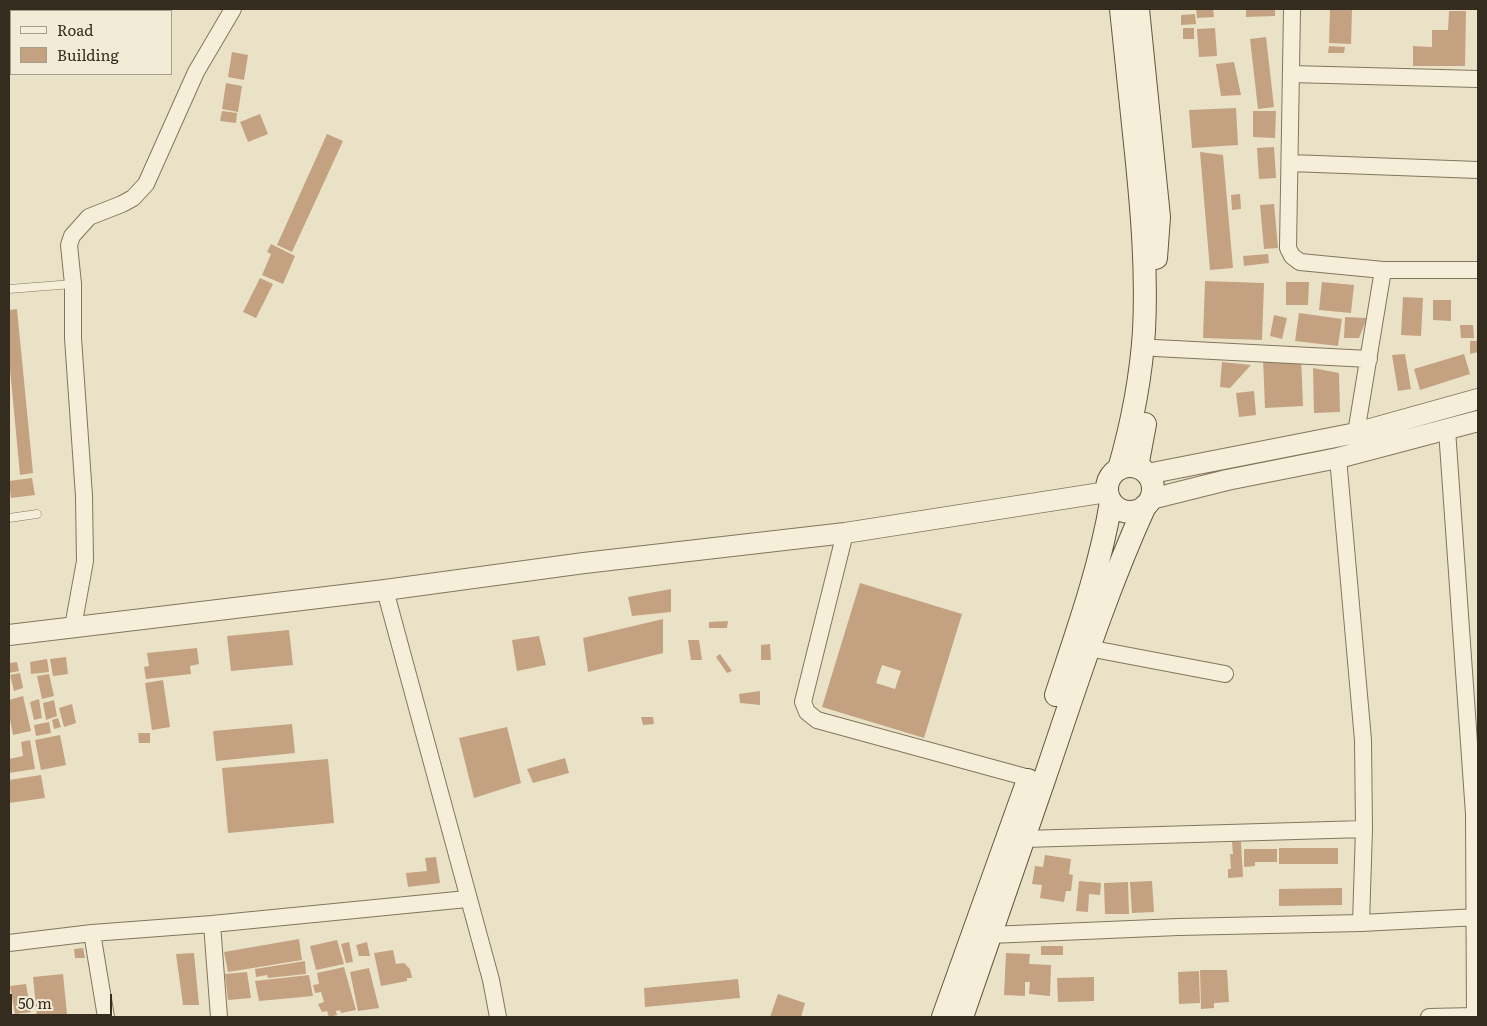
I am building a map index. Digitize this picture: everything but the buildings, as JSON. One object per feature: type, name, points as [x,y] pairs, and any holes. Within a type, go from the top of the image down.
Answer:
[{"type":"main road","points":[[962,1017],[1088,648],[1134,531],[1153,491],[1152,482],[1135,470],[1127,442],[1137,394],[1144,332],[1145,275],[1142,221],[1121,9]]},
{"type":"main road","points":[[1135,470],[1149,400],[1155,348],[1155,267],[1160,217],[1138,9]]},
{"type":"main road","points":[[943,1017],[1029,778],[1089,594],[1108,523],[1108,483],[1112,475],[1135,470]]},
{"type":"main road","points":[[1109,497],[1124,511],[1131,512],[1148,503]]},
{"type":"street","points":[[73,627],[84,560],[84,496],[73,338],[69,245],[72,236],[89,217],[133,198],[146,184],[196,72],[232,9]]},
{"type":"street","points":[[1292,9],[1288,248],[1292,256],[1300,262],[1383,270],[1478,270]]},
{"type":"street","points":[[1290,74],[1478,79]]},
{"type":"street","points":[[1290,163],[1478,170]]},
{"type":"street","points":[[1356,433],[1383,270]]},
{"type":"street","points":[[1155,348],[1369,358]]},
{"type":"street","points":[[1135,470],[1356,433],[1478,399]]},
{"type":"street","points":[[1148,503],[1228,480],[1338,458],[1478,421]]},
{"type":"street","points":[[1429,1017],[1474,1017],[1477,917],[1476,814],[1447,430]]},
{"type":"street","points":[[1338,458],[1363,740],[1364,829],[1361,923]]},
{"type":"street","points":[[9,635],[385,590],[584,563],[845,533],[1109,497]]},
{"type":"street","points":[[845,533],[804,702],[807,712],[817,720],[1029,778]]},
{"type":"street","points":[[385,590],[467,898],[491,980],[498,1017]]},
{"type":"street","points":[[1088,648],[1225,674]]},
{"type":"street","points":[[1024,839],[1364,829]]},
{"type":"street","points":[[9,943],[92,933],[212,924],[467,898]]},
{"type":"street","points":[[990,935],[1178,927],[1361,923],[1477,917]]},
{"type":"street","points":[[212,924],[219,1017]]},
{"type":"street","points":[[92,933],[106,1017]]},
{"type":"lane","points":[[9,289],[72,284]]},
{"type":"lane","points":[[9,518],[37,514]]}]
